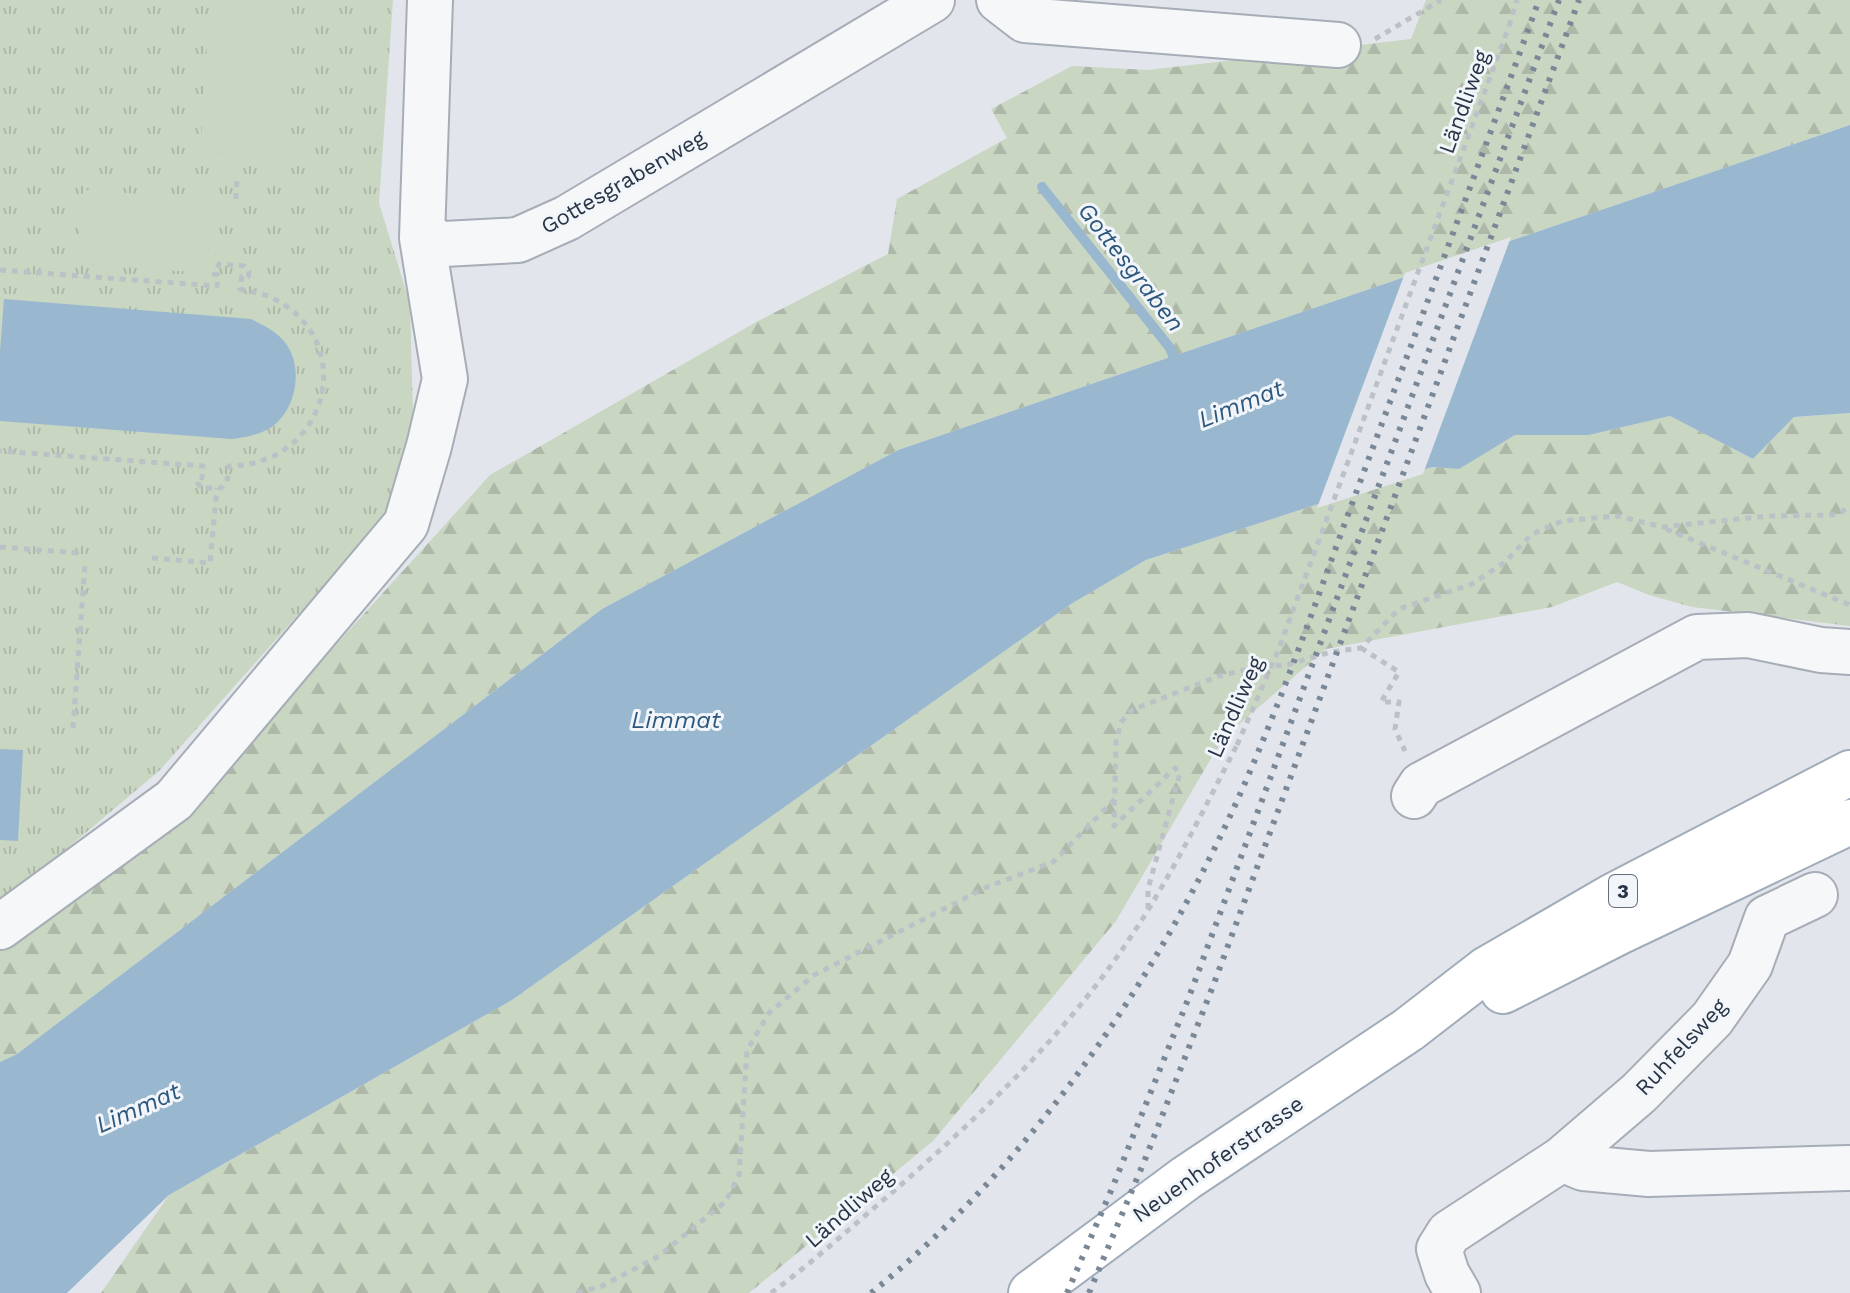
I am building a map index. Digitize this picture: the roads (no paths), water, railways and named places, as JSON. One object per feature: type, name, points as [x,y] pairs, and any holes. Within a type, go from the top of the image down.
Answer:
[{"type":"main road","name":"Neuenhoferstrasse","points":[[1031,1293],[1186,1178],[1408,1030],[1500,961],[1613,896],[1850,773]]},
{"type":"main road","name":"Neuenhoferstrasse","points":[[1408,1030],[1500,993],[1619,932],[1850,822]]},
{"type":"street","points":[[0,927],[174,800],[406,524],[445,379],[422,238],[430,0]]},
{"type":"street","name":"Gottesgrabenweg","points":[[422,238],[444,244],[518,240],[567,218],[932,0]]},
{"type":"street","points":[[999,0],[1025,20],[1338,45]]},
{"type":"street","points":[[1414,796],[1421,785],[1697,637],[1748,635],[1821,650],[1850,652]]},
{"type":"street","name":"Ruhfelsweg","points":[[1458,1293],[1447,1274],[1439,1249],[1449,1233],[1562,1159],[1639,1093],[1712,1019],[1750,965],[1767,918],[1815,895]]},
{"type":"street","points":[[1562,1159],[1583,1168],[1649,1174],[1848,1168]]},
{"type":"water","name":"Limmat","points":[[1850,125],[1850,413],[1794,417],[1753,459],[1670,416],[1589,435],[1515,435],[1459,469],[1432,467],[1146,560],[1071,604],[512,1000],[169,1195],[67,1293],[0,1293],[0,1062],[17,1054],[602,609],[898,450]]},
{"type":"water","points":[[4,299],[251,319],[276,333],[290,350],[296,372],[293,397],[273,426],[258,434],[231,439],[0,421]]},
{"type":"water","points":[[0,749],[23,750],[18,841],[0,840]]},
{"type":"waterway","name":"Gottesgraben","points":[[1042,187],[1170,348],[1178,367]]},
{"type":"railway","points":[[871,1293],[934,1238],[993,1178],[1047,1113],[1098,1045],[1188,901],[1226,826],[1284,686],[1539,0]]},
{"type":"railway","points":[[1067,1293],[1189,997],[1559,0]]},
{"type":"railway","points":[[1089,1293],[1213,986],[1579,0]]}]
